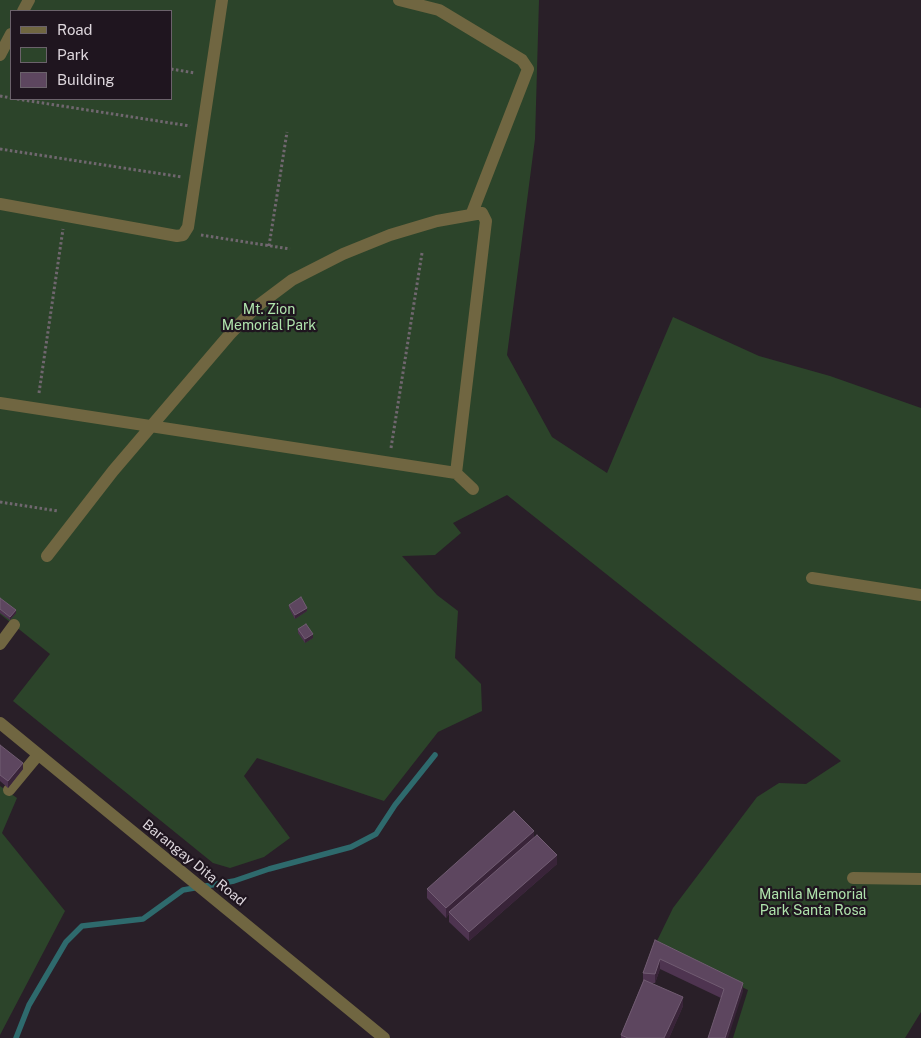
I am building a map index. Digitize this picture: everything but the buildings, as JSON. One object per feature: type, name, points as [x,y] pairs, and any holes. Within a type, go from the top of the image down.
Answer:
[{"type":"street","points":[[0,204],[177,236],[183,235],[188,227],[222,0]]},
{"type":"street","points":[[399,0],[439,10],[522,60],[528,69],[472,213]]},
{"type":"street","points":[[0,55],[10,36]]},
{"type":"street","points":[[47,556],[113,471],[230,334],[256,308],[292,280],[314,267],[390,235],[472,213],[482,213],[486,221],[456,473]]},
{"type":"street","points":[[0,403],[456,473],[473,489]]},
{"type":"street","points":[[812,578],[921,595]]},
{"type":"street","points":[[0,644],[14,625]]},
{"type":"street","name":"Barangay Dita Road","points":[[0,724],[384,1038]]},
{"type":"street","points":[[9,790],[38,755]]},
{"type":"street","points":[[853,878],[921,879]]},
{"type":"street","name":"Barangay Dita Road","points":[[369,1024],[376,1038]]},
{"type":"path","points":[[172,69],[211,75]]},
{"type":"path","points":[[23,100],[203,128]]},
{"type":"path","points":[[269,246],[287,132]]},
{"type":"path","points":[[0,149],[195,180]]},
{"type":"path","points":[[39,394],[63,229]]},
{"type":"path","points":[[198,234],[290,249]]},
{"type":"path","points":[[390,451],[422,253]]},
{"type":"path","points":[[0,502],[58,511]]},
{"type":"green space","points":[[0,0],[539,0],[535,139],[507,355],[552,437],[607,473],[673,317],[759,356],[830,376],[921,408],[921,1012],[905,1038],[733,1038],[748,990],[655,945],[673,908],[757,797],[779,783],[806,784],[841,761],[507,495],[453,523],[461,533],[435,555],[402,556],[437,595],[458,611],[455,658],[481,684],[482,711],[438,732],[384,801],[257,758],[244,776],[290,838],[264,857],[230,868],[213,863],[13,701],[50,654],[0,614]]},
{"type":"green space","points":[[0,786],[17,798],[2,833],[65,911],[0,1035]]},
{"type":"waterway","points":[[16,1038],[29,1005],[66,942],[82,926],[143,919],[183,890],[234,881],[269,869],[351,847],[376,834],[395,805],[435,755]]},
{"type":"park label","name":"Mt. Zion Memorial Park","points":[[269,318]]},
{"type":"park label","name":"Manila Memorial Park Santa Rosa","points":[[813,904]]}]
